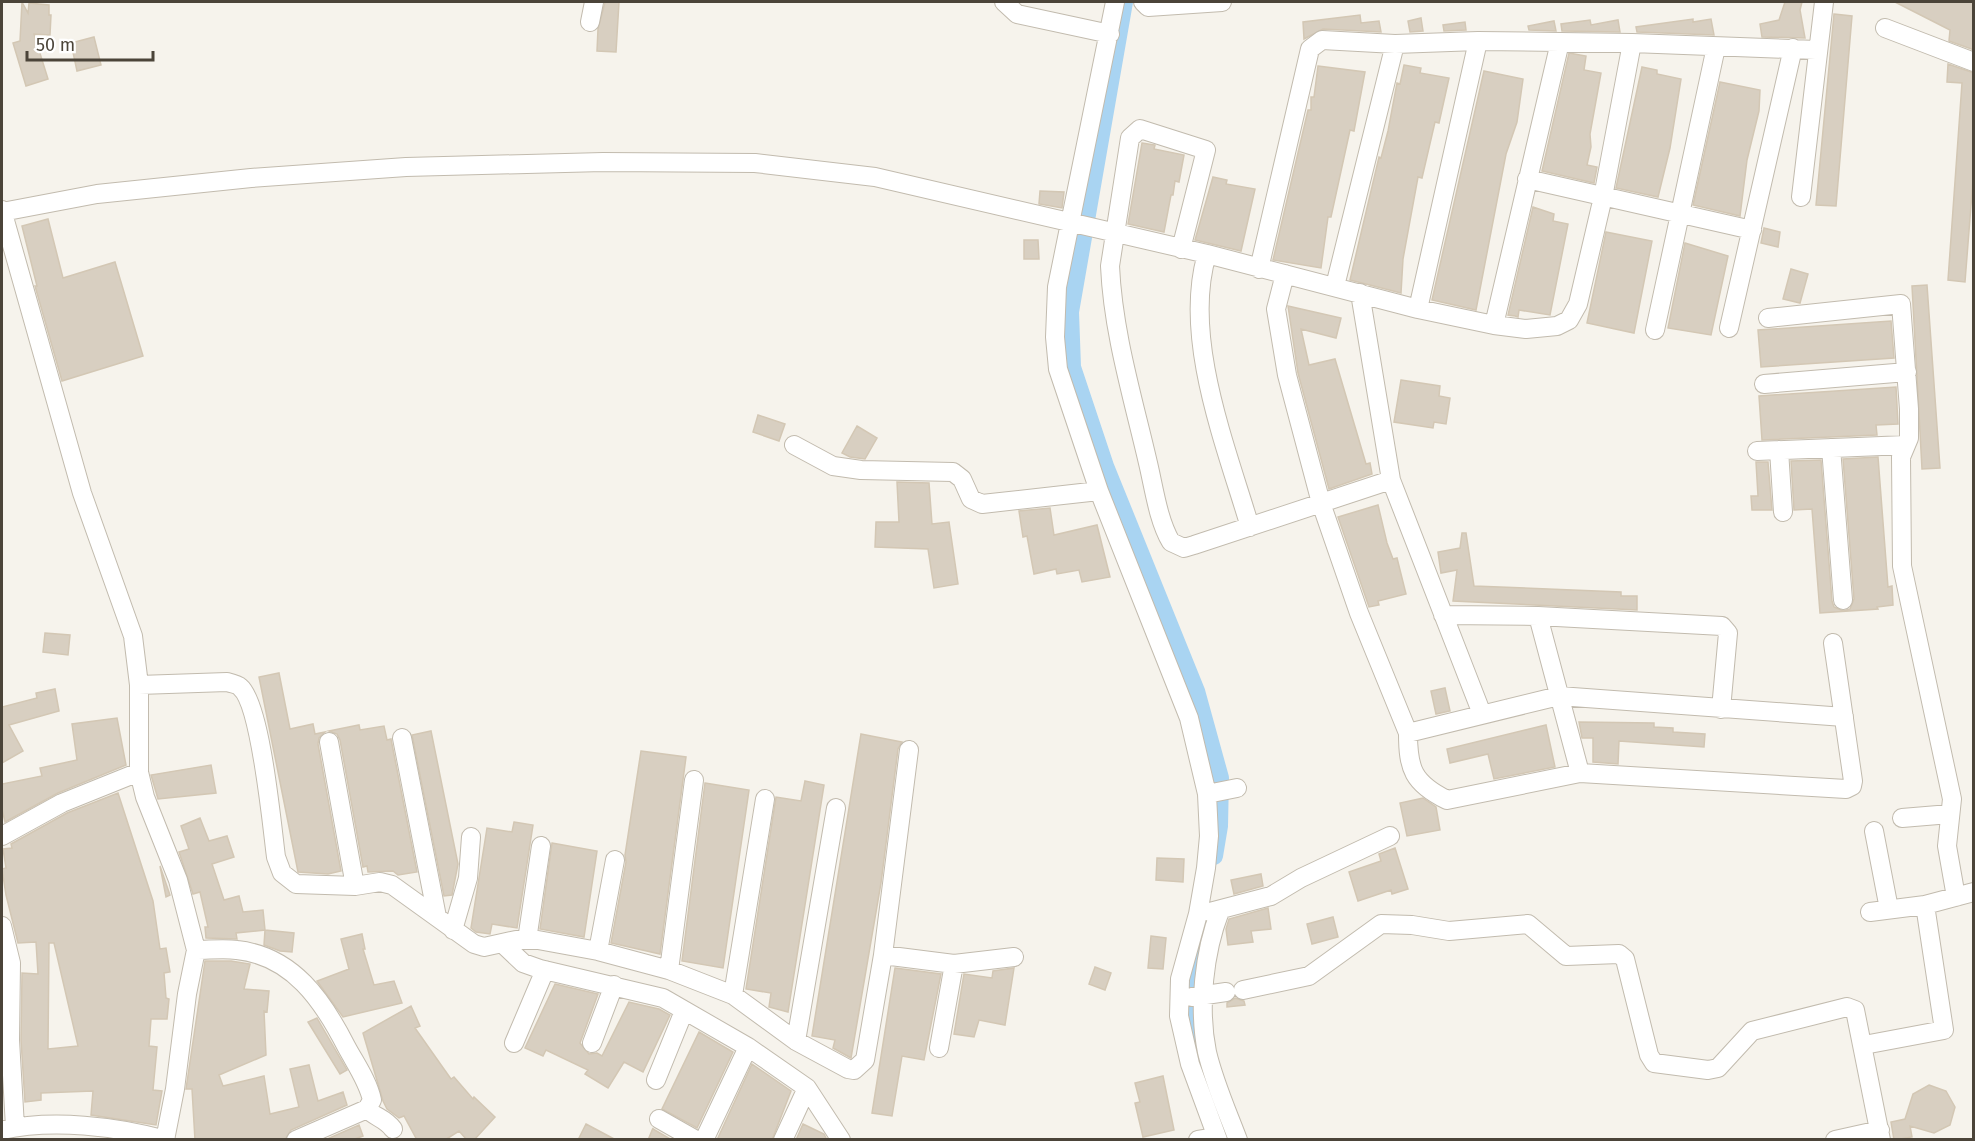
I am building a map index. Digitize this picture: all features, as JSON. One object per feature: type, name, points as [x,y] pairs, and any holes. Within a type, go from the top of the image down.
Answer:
[{"type":"street","points":[[590,22],[594,2]]},
{"type":"street","points":[[1004,2],[1017,14],[1110,34]]},
{"type":"street","points":[[1115,2],[1073,223],[1057,287],[1056,361],[1099,492],[1189,718],[1221,791],[1209,836],[1208,912],[1212,936],[1192,997],[1179,1016],[1190,1064],[1218,1138],[1198,1140]]},
{"type":"street","points":[[1143,2],[1148,7],[1222,2]]},
{"type":"street","points":[[1801,197],[1816,50],[1824,2]]},
{"type":"street","points":[[1885,28],[1974,62]]},
{"type":"street","points":[[1259,269],[1310,49],[1322,40],[1395,44],[1478,41],[1632,43],[1816,50]]},
{"type":"street","points":[[1418,309],[1478,41]]},
{"type":"street","points":[[1494,325],[1560,42]]},
{"type":"street","points":[[2,926],[11,963],[8,1128],[72,1126],[108,1134],[165,1139],[196,950],[178,880],[145,797],[139,772],[138,698],[132,636],[82,493],[2,211],[97,194],[251,178],[394,168],[603,162],[755,163],[875,177],[1207,254],[1418,309],[1494,325],[1526,329],[1557,326],[1569,320],[1578,304],[1603,197],[1632,43]]},
{"type":"street","points":[[1335,286],[1395,44]]},
{"type":"street","points":[[1655,330],[1678,214],[1716,47]]},
{"type":"street","points":[[1729,328],[1793,48]]},
{"type":"street","points":[[1180,249],[1206,150],[1140,129],[1130,138],[1111,232],[1110,266],[1120,340],[1168,536],[1175,545],[1184,548],[1391,480]]},
{"type":"street","points":[[1527,178],[1752,230]]},
{"type":"street","points":[[1207,254],[1200,277],[1198,310],[1210,393],[1250,526]]},
{"type":"street","points":[[1285,274],[1276,300],[1276,319],[1287,375],[1322,503],[1359,613],[1408,734],[1412,772],[1424,786],[1447,800],[1580,773],[1846,789],[1852,786],[1853,781],[1833,643]]},
{"type":"street","points":[[1360,293],[1391,480],[1482,714]]},
{"type":"street","points":[[1768,318],[1901,304],[1909,438],[1901,457],[1902,566],[1952,799],[1947,846],[1965,895],[1925,905],[1870,912]]},
{"type":"street","points":[[1764,384],[1906,372]]},
{"type":"street","points":[[1757,451],[1906,444]]},
{"type":"street","points":[[794,445],[833,466],[861,470],[953,472],[962,479],[971,499],[982,504],[1099,492]]},
{"type":"street","points":[[1832,448],[1843,600]]},
{"type":"street","points":[[1779,450],[1783,512]]},
{"type":"street","points":[[1443,615],[1538,616],[1725,627],[1728,633],[1721,709]]},
{"type":"street","points":[[1538,616],[1580,773]]},
{"type":"street","points":[[138,698],[228,682],[240,687],[250,702],[257,727],[276,858],[282,873],[296,884],[355,886],[380,882],[392,885],[474,944],[484,947],[527,940],[598,951],[669,970],[733,995],[796,1041],[854,1070],[865,1060],[883,955],[909,750]]},
{"type":"street","points":[[1408,734],[1559,696],[1845,717]]},
{"type":"street","points":[[402,738],[437,917]]},
{"type":"street","points":[[329,742],[355,886]]},
{"type":"street","points":[[2,836],[62,803],[139,772]]},
{"type":"street","points":[[669,970],[694,780]]},
{"type":"street","points":[[733,995],[765,799]]},
{"type":"street","points":[[796,1041],[836,808]]},
{"type":"street","points":[[1902,818],[1950,814]]},
{"type":"street","points":[[1874,831],[1889,909]]},
{"type":"street","points":[[1208,912],[1271,896],[1301,878],[1390,836]]},
{"type":"street","points":[[453,930],[468,878],[471,837]]},
{"type":"street","points":[[527,940],[541,846]]},
{"type":"street","points":[[598,951],[615,860]]},
{"type":"street","points":[[1864,1045],[1944,1030],[1925,905]]},
{"type":"street","points":[[1208,912],[1180,979],[1192,997],[1238,1140]]},
{"type":"street","points":[[1192,997],[1309,976],[1381,924],[1412,925],[1449,931],[1528,924],[1566,956],[1619,954],[1625,959],[1649,1055],[1654,1063],[1708,1070],[1718,1068],[1752,1031],[1847,1007],[1855,1010],[1864,1045],[1880,1135],[1834,1140]]},
{"type":"street","points":[[502,944],[524,963],[663,998],[748,1047],[807,1088],[841,1140]]},
{"type":"street","points":[[196,950],[250,952],[276,962],[307,984],[326,1008],[371,1092],[372,1100],[367,1110],[296,1140]]},
{"type":"street","points":[[883,955],[954,964],[1014,957]]},
{"type":"street","points":[[939,1048],[954,964]]},
{"type":"street","points":[[513,1043],[545,970]]},
{"type":"street","points":[[592,1043],[614,986]]},
{"type":"street","points":[[656,1080],[684,1011]]},
{"type":"street","points":[[704,1140],[748,1047]]},
{"type":"street","points":[[783,1140],[807,1088]]},
{"type":"street","points":[[367,1110],[372,1115],[385,1118],[393,1129]]},
{"type":"street","points":[[659,1119],[696,1140]]},
{"type":"building","points":[[22,2],[28,13],[29,3],[49,5],[49,15],[51,15],[50,35],[34,34],[48,79],[26,86],[13,43],[20,41]]},
{"type":"building","points":[[605,2],[619,2],[616,52],[597,51],[598,29]]},
{"type":"building","points":[[1785,2],[1802,2],[1800,10],[1805,38],[1762,37],[1760,24],[1779,20]]},
{"type":"building","points":[[1895,2],[1974,2],[1974,50],[1949,41],[1950,30]]},
{"type":"building","points":[[1834,14],[1852,16],[1836,206],[1816,205]]},
{"type":"building","points":[[1360,15],[1361,23],[1379,21],[1381,32],[1323,29],[1304,39],[1303,22]]},
{"type":"building","points":[[1421,18],[1423,31],[1410,32],[1408,21]]},
{"type":"building","points":[[1693,19],[1693,22],[1711,19],[1714,35],[1637,32],[1636,27]]},
{"type":"building","points":[[1590,20],[1591,25],[1618,20],[1620,32],[1562,31],[1561,24]]},
{"type":"building","points":[[1554,21],[1556,31],[1529,30],[1528,26]]},
{"type":"building","points":[[1465,22],[1466,30],[1444,31],[1443,25]]},
{"type":"building","points":[[94,37],[101,65],[77,71],[71,43]]},
{"type":"building","points":[[1569,53],[1586,56],[1584,70],[1601,73],[1587,165],[1597,167],[1594,183],[1542,171]]},
{"type":"building","points":[[1948,64],[1974,73],[1974,167],[1965,282],[1948,280],[1962,83],[1947,82]]},
{"type":"building","points":[[1404,65],[1421,68],[1420,73],[1449,78],[1439,123],[1435,122],[1422,178],[1418,177],[1403,259],[1401,293],[1350,280],[1379,157],[1381,158],[1388,131],[1397,83],[1400,84]]},
{"type":"building","points":[[1318,66],[1365,72],[1354,131],[1350,130],[1331,217],[1328,217],[1321,268],[1273,260],[1308,110],[1311,110],[1311,97],[1314,97]]},
{"type":"building","points":[[1642,67],[1657,70],[1657,74],[1681,79],[1670,148],[1658,197],[1616,188]]},
{"type":"building","points":[[1484,71],[1523,79],[1517,122],[1506,154],[1476,310],[1432,300]]},
{"type":"building","points":[[1720,82],[1760,90],[1759,111],[1747,160],[1740,216],[1693,205]]},
{"type":"building","points":[[1142,143],[1155,145],[1154,149],[1184,155],[1179,182],[1175,181],[1173,195],[1171,195],[1164,232],[1128,224]]},
{"type":"building","points":[[1213,177],[1227,180],[1226,184],[1255,189],[1241,251],[1195,240]]},
{"type":"building","points":[[1040,191],[1064,192],[1062,208],[1039,204]]},
{"type":"building","points":[[1533,207],[1554,214],[1553,221],[1568,224],[1550,315],[1519,310],[1518,317],[1508,315]]},
{"type":"building","points":[[48,219],[63,278],[115,262],[143,356],[62,381],[35,286],[37,286],[22,226]]},
{"type":"building","points":[[1764,228],[1780,232],[1778,247],[1761,243]]},
{"type":"building","points":[[1606,232],[1652,241],[1634,333],[1587,323]]},
{"type":"building","points":[[1024,240],[1038,240],[1039,259],[1024,259]]},
{"type":"building","points":[[1685,243],[1728,256],[1711,335],[1668,328]]},
{"type":"building","points":[[1791,269],[1808,274],[1800,303],[1783,299]]},
{"type":"building","points":[[1927,285],[1940,468],[1922,469],[1912,286]]},
{"type":"building","points":[[1288,306],[1341,318],[1336,338],[1301,329],[1309,365],[1335,359],[1366,464],[1370,463],[1372,474],[1329,489],[1298,373]]},
{"type":"building","points":[[1891,321],[1894,358],[1761,367],[1758,330]]},
{"type":"building","points":[[1401,380],[1440,386],[1439,396],[1450,398],[1446,424],[1434,422],[1433,428],[1394,422]]},
{"type":"building","points":[[1896,387],[1898,424],[1876,425],[1877,435],[1762,440],[1759,396]]},
{"type":"building","points":[[758,415],[785,424],[779,441],[753,432]]},
{"type":"building","points":[[857,426],[877,438],[865,459],[850,457],[842,453]]},
{"type":"building","points":[[1878,457],[1888,587],[1892,586],[1893,605],[1877,607],[1878,609],[1820,613],[1812,509],[1794,510],[1791,461],[1821,460],[1832,601],[1834,607],[1843,611],[1850,609],[1854,599],[1843,459]]},
{"type":"building","points":[[1756,462],[1768,462],[1772,510],[1752,510],[1751,496],[1758,496]]},
{"type":"building","points":[[897,482],[929,483],[932,524],[949,522],[958,584],[934,588],[928,549],[875,547],[876,522],[899,522]]},
{"type":"building","points":[[1378,505],[1387,543],[1393,559],[1397,558],[1406,594],[1378,601],[1379,605],[1369,607],[1338,517]]},
{"type":"building","points":[[1050,508],[1054,535],[1097,525],[1110,577],[1082,582],[1079,570],[1057,574],[1056,569],[1034,574],[1027,536],[1023,537],[1019,511]]},
{"type":"building","points":[[1462,533],[1466,533],[1474,586],[1621,592],[1621,596],[1637,596],[1637,610],[1453,601],[1457,570],[1441,573],[1438,552],[1460,548]]},
{"type":"building","points":[[45,633],[70,635],[68,655],[43,652]]},
{"type":"building","points":[[279,673],[290,729],[313,724],[315,734],[325,732],[319,738],[318,744],[341,871],[328,874],[298,872],[259,677]]},
{"type":"building","points":[[1445,688],[1450,711],[1436,714],[1431,691]]},
{"type":"building","points":[[55,689],[59,711],[9,725],[23,751],[2,763],[2,707],[37,698],[36,693]]},
{"type":"building","points":[[117,718],[126,765],[58,793],[5,822],[2,809],[2,784],[42,776],[40,768],[77,760],[72,724]]},
{"type":"building","points":[[1579,722],[1654,723],[1654,727],[1673,728],[1673,732],[1705,734],[1704,747],[1619,741],[1618,764],[1593,762],[1593,738],[1582,738]]},
{"type":"building","points":[[359,725],[360,730],[384,726],[387,740],[391,739],[417,872],[398,875],[393,871],[368,872],[367,866],[363,867],[340,740],[337,734],[329,731]]},
{"type":"building","points":[[1546,725],[1555,767],[1494,779],[1488,754],[1450,763],[1447,749]]},
{"type":"building","points":[[431,731],[458,864],[452,895],[444,896],[412,735]]},
{"type":"building","points":[[861,734],[902,742],[898,749],[881,883],[851,1058],[833,1048],[835,1040],[812,1036]]},
{"type":"building","points":[[641,751],[686,757],[660,954],[611,943],[626,862],[625,855]]},
{"type":"building","points":[[211,765],[216,793],[158,799],[151,775]]},
{"type":"building","points":[[805,781],[824,785],[788,1012],[769,1007],[771,993],[746,989],[776,797],[801,801]]},
{"type":"building","points":[[705,783],[749,790],[723,968],[682,961]]},
{"type":"building","points":[[118,793],[153,901],[160,949],[166,948],[170,972],[164,973],[166,998],[169,999],[167,1019],[151,1019],[149,1046],[157,1047],[153,1090],[162,1091],[156,1125],[91,1115],[93,1091],[41,1093],[41,1100],[25,1102],[21,1040],[22,973],[38,974],[36,942],[18,943],[6,895],[2,869],[6,868],[3,849],[12,848],[11,844],[67,813]],"holes":[[[49,943],[54,943],[78,1046],[48,1049]]]},
{"type":"building","points":[[1423,798],[1436,807],[1440,830],[1407,836],[1400,803]]},
{"type":"building","points":[[200,818],[209,841],[227,836],[234,857],[212,864],[224,900],[239,896],[243,912],[263,910],[265,930],[236,933],[237,939],[206,938],[205,927],[208,927],[200,892],[193,894],[179,852],[189,849],[181,826]]},
{"type":"building","points":[[514,822],[533,825],[517,928],[492,924],[490,934],[476,932],[471,928],[487,828],[512,832]]},
{"type":"building","points":[[552,843],[597,851],[584,937],[540,929]]},
{"type":"building","points":[[1395,848],[1408,889],[1392,894],[1391,890],[1358,901],[1349,872],[1381,861],[1379,854]]},
{"type":"building","points":[[1157,858],[1184,859],[1183,882],[1156,880]]},
{"type":"building","points":[[160,866],[170,895],[166,897]]},
{"type":"building","points":[[1261,874],[1263,886],[1234,894],[1231,880]]},
{"type":"building","points":[[1268,908],[1271,929],[1251,931],[1253,942],[1228,945],[1226,929],[1229,919]]},
{"type":"building","points":[[1333,917],[1338,937],[1312,944],[1307,924]]},
{"type":"building","points":[[265,930],[294,933],[292,952],[280,951],[264,945]]},
{"type":"building","points":[[362,934],[365,949],[363,949],[374,985],[394,981],[402,1003],[343,1017],[317,981],[349,969],[341,939]]},
{"type":"building","points":[[1151,936],[1166,938],[1163,969],[1148,968]]},
{"type":"building","points":[[205,961],[250,964],[244,989],[269,991],[267,1012],[264,1011],[266,1055],[219,1075],[223,1086],[264,1076],[270,1114],[299,1107],[290,1069],[309,1065],[318,1101],[343,1092],[347,1105],[291,1130],[285,1140],[195,1140],[192,1089],[186,1089]]},
{"type":"building","points":[[1095,967],[1111,973],[1105,990],[1089,984]]},
{"type":"building","points":[[895,968],[941,974],[924,1060],[902,1056],[892,1116],[872,1113]]},
{"type":"building","points":[[1014,968],[1005,1025],[979,1020],[974,1037],[954,1034],[964,974],[992,978],[993,971]]},
{"type":"building","points":[[555,984],[598,994],[580,1043],[589,1054],[597,1053],[602,1056],[629,1002],[659,1009],[670,1015],[643,1072],[624,1062],[608,1088],[585,1074],[588,1070],[546,1050],[543,1056],[525,1048]]},
{"type":"building","points":[[1235,998],[1244,1001],[1245,1005],[1227,1007],[1227,1003]]},
{"type":"building","points":[[411,1006],[420,1026],[415,1028],[451,1079],[454,1077],[473,1099],[474,1097],[495,1117],[474,1140],[467,1140],[459,1131],[445,1140],[417,1140],[404,1116],[399,1118],[387,1109],[383,1101],[363,1033]]},
{"type":"building","points":[[317,1018],[347,1070],[340,1074],[308,1022]]},
{"type":"building","points":[[699,1032],[733,1052],[697,1128],[662,1109]]},
{"type":"building","points":[[752,1064],[791,1091],[772,1140],[717,1140]]},
{"type":"building","points":[[1163,1076],[1174,1130],[1143,1137],[1135,1103],[1140,1102],[1135,1083]]},
{"type":"building","points":[[1929,1085],[1946,1091],[1955,1107],[1950,1125],[1934,1133],[1910,1126],[1912,1137],[1894,1140],[1891,1122],[1905,1119],[1913,1094]]},
{"type":"building","points":[[586,1124],[616,1140],[578,1140]]},
{"type":"building","points":[[803,1124],[824,1134],[827,1140],[796,1140]]},
{"type":"building","points":[[359,1125],[363,1136],[352,1140],[325,1140]]},
{"type":"building","points":[[653,1129],[672,1140],[648,1140]]},
{"type":"waterway","points":[[1124,2],[1070,312],[1072,367],[1105,466],[1196,691],[1220,778],[1219,826],[1214,856]]},
{"type":"waterway","points":[[1198,939],[1191,979],[1190,1030],[1207,1082]]}]
